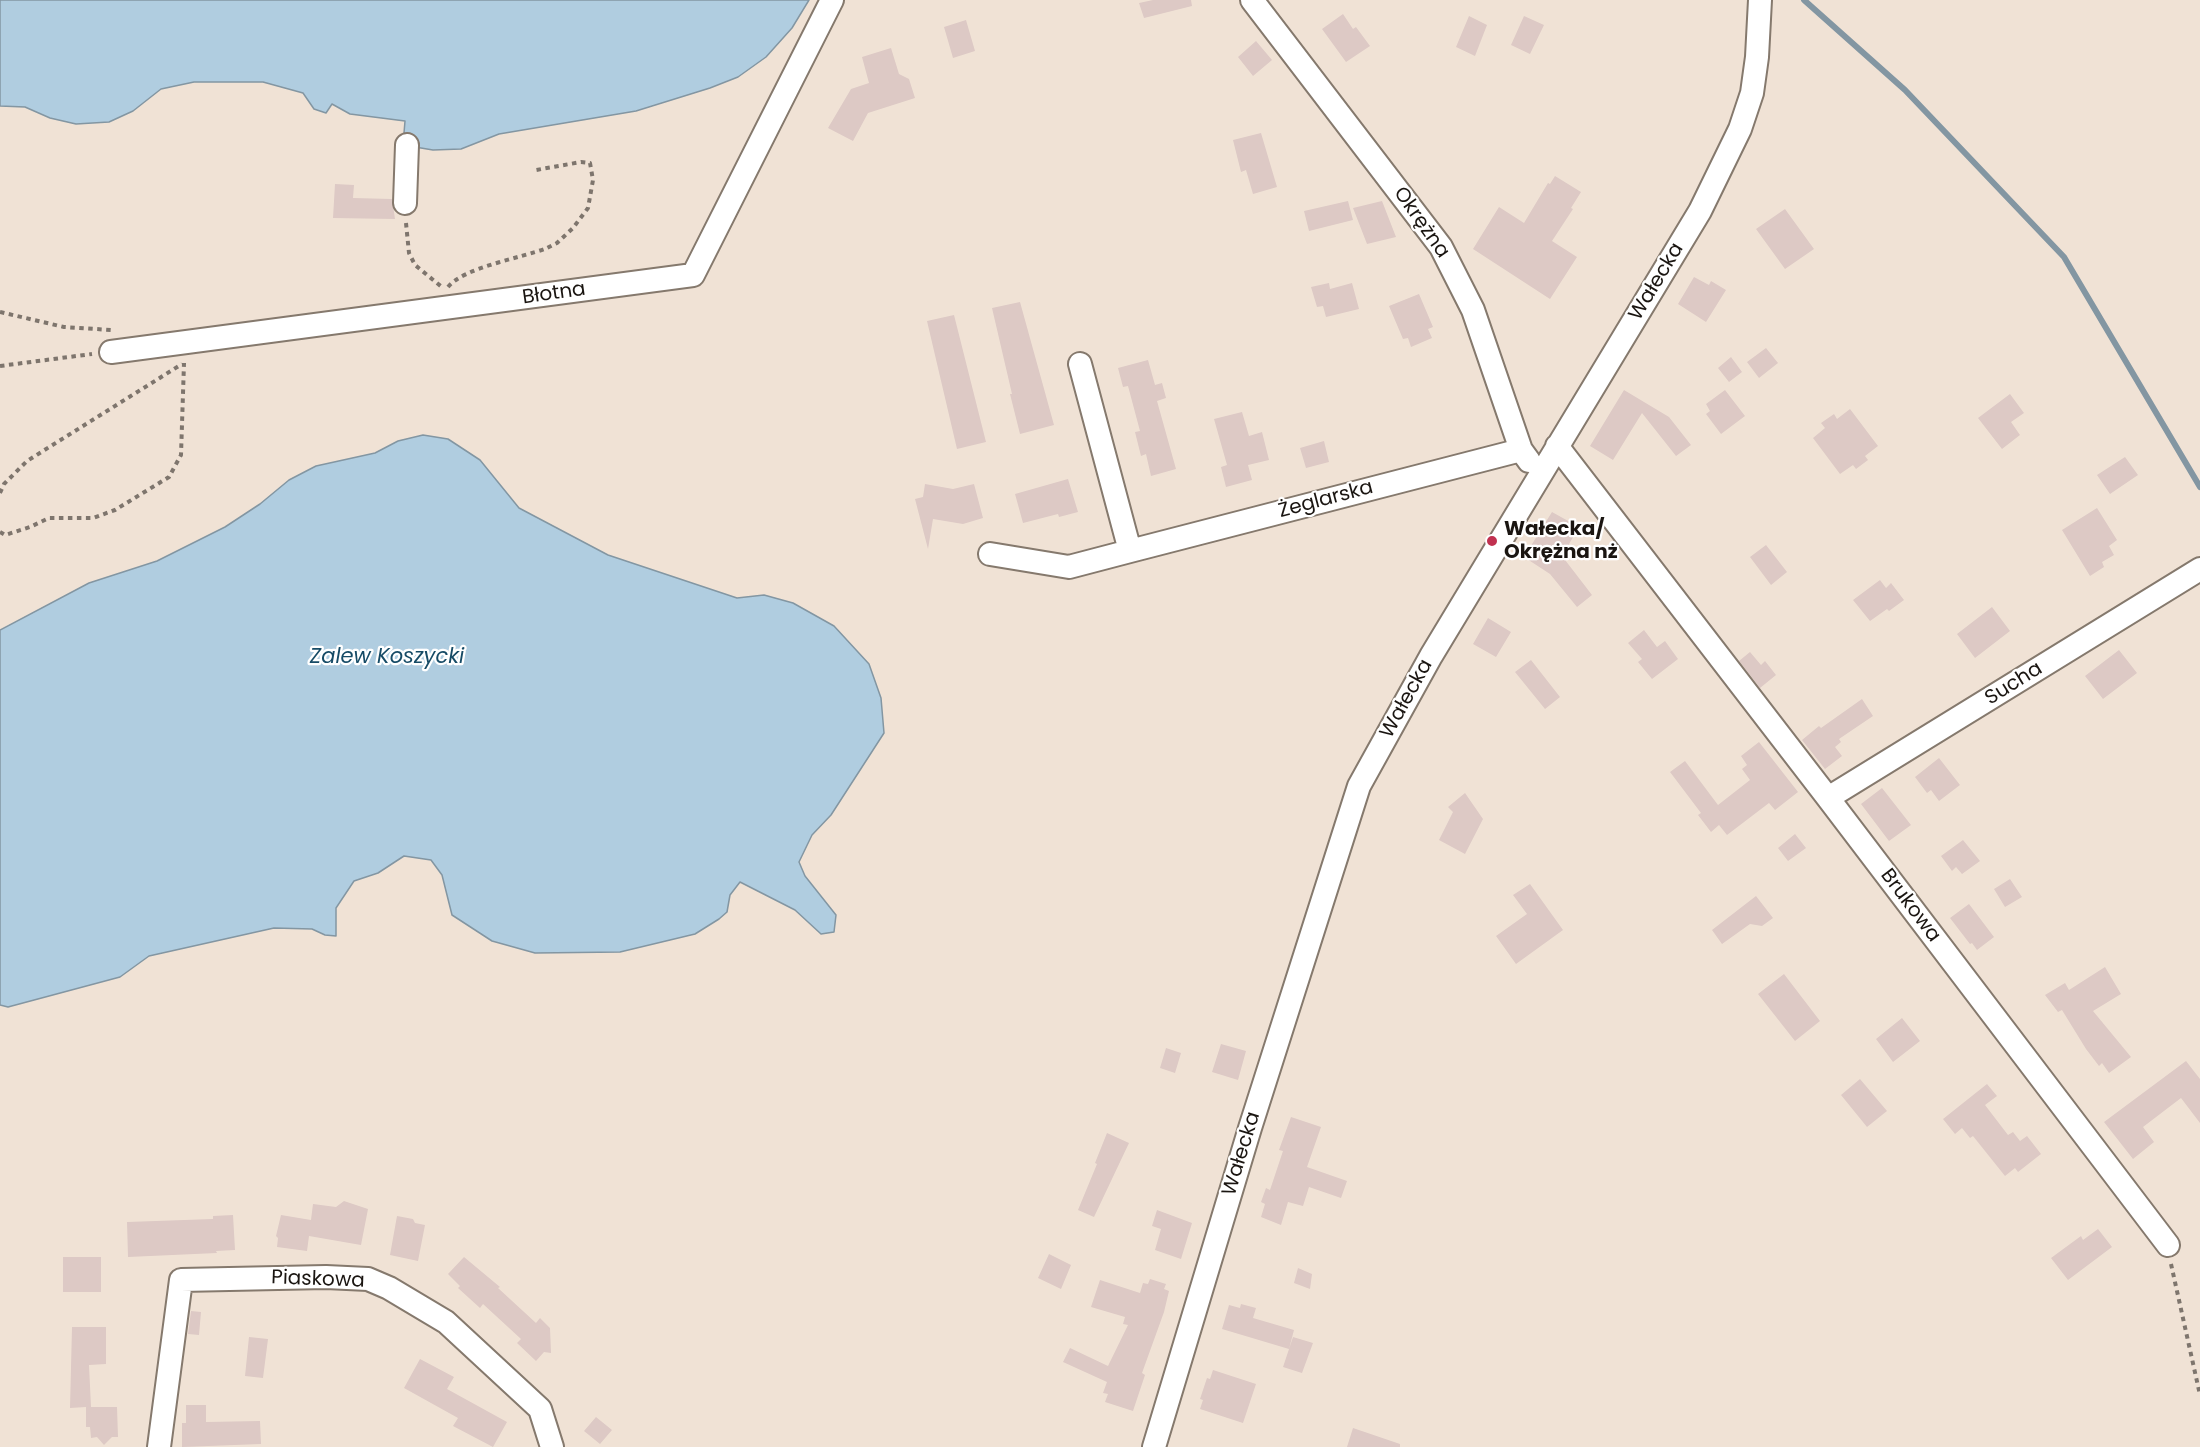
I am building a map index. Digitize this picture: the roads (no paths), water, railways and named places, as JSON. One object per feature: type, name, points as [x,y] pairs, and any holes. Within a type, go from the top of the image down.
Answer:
[{"type":"street","name":"Błotna","points":[[112,341],[693,275],[832,0]]},
{"type":"street","name":"Okrężna","points":[[1252,0],[1441,247],[1473,310],[1521,450],[1530,464],[1542,471]]},
{"type":"street","name":"Wałecka","points":[[1154,1447],[1250,1128],[1359,786],[1431,656],[1700,211],[1740,129],[1752,93],[1760,0]]},
{"type":"street","points":[[405,203],[407,145]]},
{"type":"street","points":[[1080,364],[1130,551]]},
{"type":"street","name":"Brukowa","points":[[1557,446],[2168,1245]]},
{"type":"street","name":"Żeglarska","points":[[990,554],[1069,567],[1521,450]]},
{"type":"street","name":"Sucha","points":[[1828,798],[2200,569]]},
{"type":"street","name":"Piaskowa","points":[[159,1447],[181,1280],[326,1277],[368,1279],[389,1288],[446,1322],[540,1409],[552,1447]]},
{"type":"water","points":[[0,0],[809,0],[792,28],[766,57],[738,77],[636,111],[499,134],[461,149],[433,150],[403,145],[405,121],[350,114],[332,104],[326,113],[314,109],[303,93],[263,82],[194,82],[161,89],[133,111],[109,122],[76,124],[50,118],[25,107],[0,106]]},
{"type":"water","name":"Zalew Koszycki","points":[[423,435],[448,439],[480,460],[519,508],[608,555],[737,598],[764,595],[793,603],[834,626],[869,664],[881,698],[884,733],[831,815],[812,835],[799,862],[805,876],[836,915],[834,932],[821,934],[795,910],[740,882],[730,895],[727,912],[695,934],[620,952],[535,953],[492,941],[452,915],[442,875],[431,860],[404,856],[378,873],[354,881],[336,908],[336,936],[325,935],[312,929],[274,928],[149,956],[120,977],[8,1007],[0,1005],[0,630],[89,583],[157,561],[225,527],[260,504],[289,480],[316,466],[375,453],[398,441]]},
{"type":"waterway","points":[[1804,0],[1905,90],[2064,257],[2200,487]]},
{"type":"place","name":"Wałecka/ Okrężna nż","points":[[1492,541]]}]
